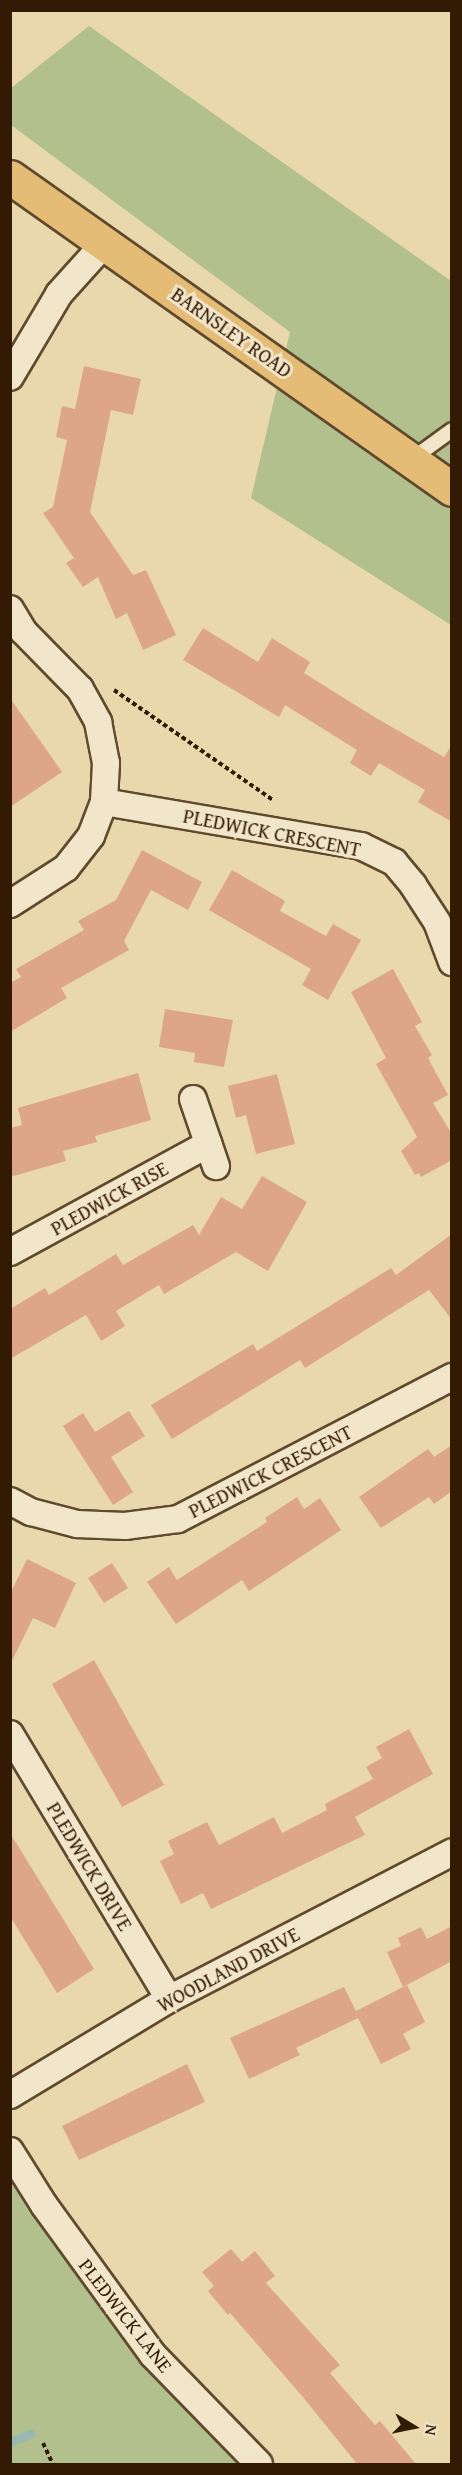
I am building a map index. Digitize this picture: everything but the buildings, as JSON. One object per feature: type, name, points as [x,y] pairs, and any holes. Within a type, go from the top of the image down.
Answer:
[{"type":"main road","name":"BARNSLEY ROAD","points":[[10,177],[452,489]]},
{"type":"street","points":[[10,377],[59,294],[105,243]]},
{"type":"street","points":[[10,609],[23,631],[80,689],[98,722],[106,763],[104,802],[91,836],[66,868],[10,904]]},
{"type":"street","name":"PLEDWICK CRESCENT","points":[[104,802],[362,846],[394,862],[436,922],[452,962]]},
{"type":"street","name":"PLEDWICK RISE","points":[[10,1252],[212,1155],[193,1099]]},
{"type":"street","name":"PLEDWICK CRESCENT","points":[[10,1501],[31,1512],[77,1524],[125,1526],[178,1519],[452,1377]]},
{"type":"street","name":"PLEDWICK DRIVE","points":[[10,1734],[169,1999]]},
{"type":"street","name":"WOODLAND DRIVE","points":[[10,2095],[169,1999],[452,1852]]},
{"type":"street","name":"PLEDWICK LANE","points":[[10,2151],[44,2205],[153,2355],[259,2464]]},
{"type":"lane","points":[[412,459],[452,430]]},
{"type":"path","points":[[80,689],[112,688],[275,802],[267,829]]},
{"type":"path","points":[[43,2443],[52,2464]]},
{"type":"green space","points":[[89,26],[451,281],[451,625],[251,498],[290,332],[11,125],[10,89]]},
{"type":"green space","points":[[10,2151],[44,2205],[259,2464],[11,2464]]},
{"type":"waterway","points":[[10,2442],[30,2434]]}]
